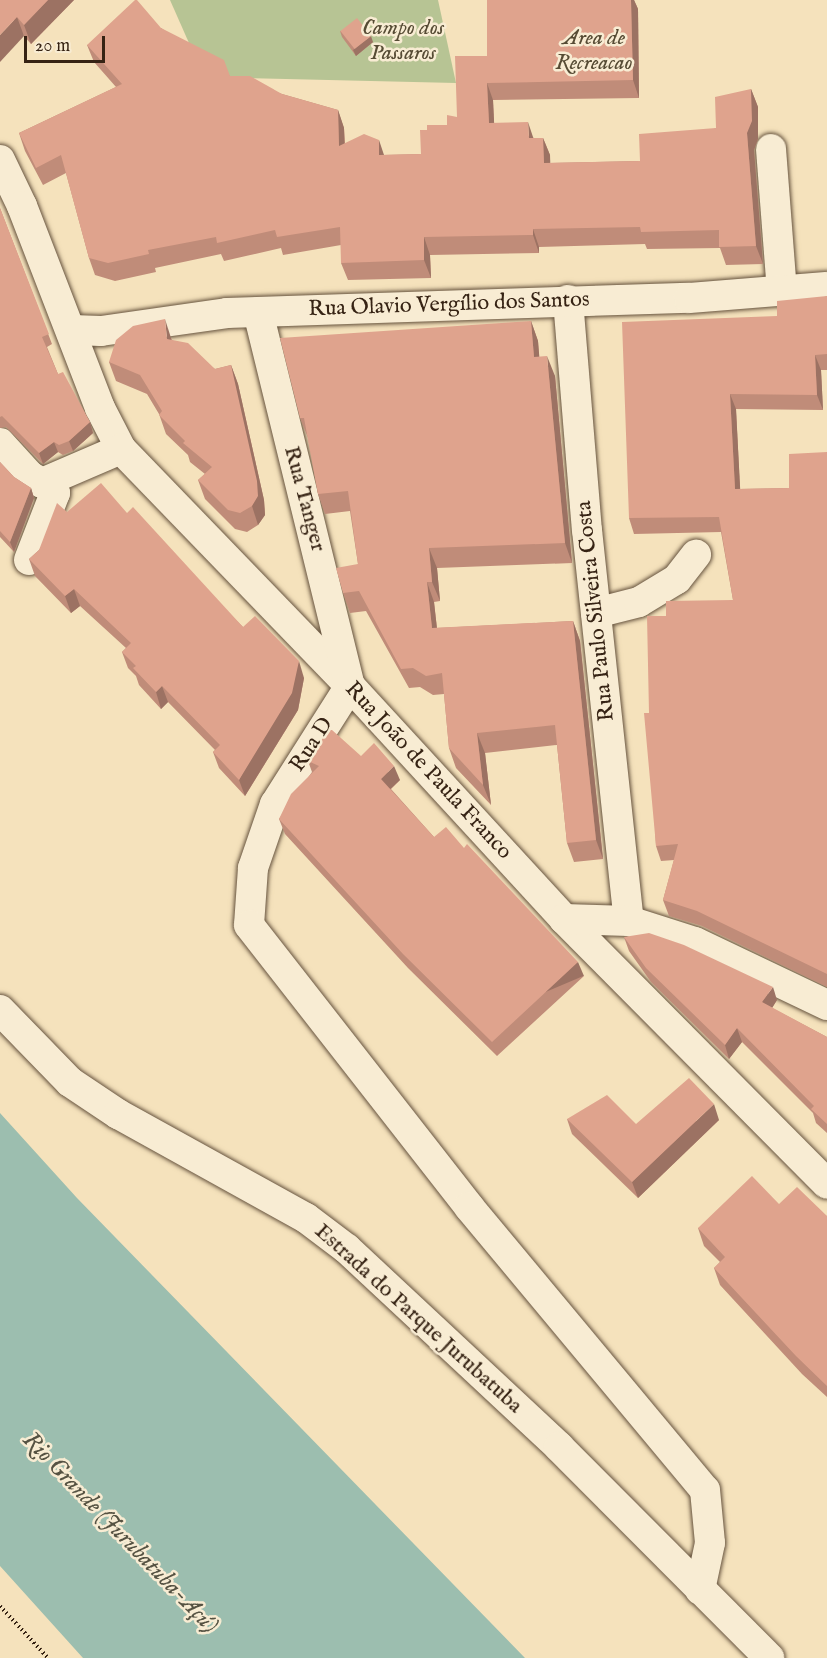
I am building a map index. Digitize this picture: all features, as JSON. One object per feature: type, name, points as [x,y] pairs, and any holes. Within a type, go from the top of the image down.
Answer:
[{"type":"street","points":[[771,149],[782,292]]},
{"type":"street","name":"Rua João de Paula Franco","points":[[0,160],[72,330],[100,408],[121,448],[350,686],[564,919],[827,1184]]},
{"type":"street","name":"Rua Olavio Vergílio dos Santos","points":[[72,330],[101,331],[227,313],[782,292],[827,287]]},
{"type":"street","name":"Rua Paulo Silveira Costa","points":[[568,300],[596,613],[629,921]]},
{"type":"street","name":"Rua Tanger","points":[[258,312],[350,686]]},
{"type":"street","points":[[0,443],[30,476],[42,483],[50,482],[121,448]]},
{"type":"street","points":[[29,560],[55,493],[50,482]]},
{"type":"street","points":[[596,613],[639,602],[677,579],[696,555]]},
{"type":"street","name":"Rua D","points":[[350,686],[275,804],[253,868],[249,925],[470,1207],[705,1491],[710,1544],[700,1590]]},
{"type":"street","points":[[564,919],[629,921],[695,942],[827,1005]]},
{"type":"street","name":"Estrada do Parque Jurubatuba","points":[[0,1010],[70,1082],[118,1114],[306,1218],[347,1249],[559,1447],[769,1658]]},
{"type":"path","points":[[0,1606],[48,1658]]},
{"type":"green space","name":"Campo dos Passaros","points":[[170,0],[438,0],[456,83],[204,77]]},
{"type":"water","name":"Rio Grande (Jurubatuba-Açú)","points":[[0,1113],[77,1198],[525,1658],[83,1658],[0,1566]]},
{"type":"building","points":[[0,0],[48,0],[24,25],[17,17],[0,35]]},
{"type":"building","points":[[135,0],[161,28],[224,60],[230,76],[250,76],[282,94],[338,110],[339,146],[364,134],[379,140],[379,155],[421,154],[420,130],[427,130],[427,125],[447,125],[447,115],[457,117],[455,56],[487,56],[487,0],[631,0],[633,80],[487,83],[489,123],[528,122],[529,138],[543,138],[544,163],[640,161],[639,134],[716,128],[715,97],[751,89],[752,121],[747,133],[756,246],[719,247],[719,230],[641,232],[640,227],[533,229],[533,235],[424,237],[424,260],[341,263],[340,227],[277,237],[275,230],[217,243],[216,237],[148,250],[149,254],[108,263],[89,258],[61,155],[36,168],[19,133],[122,84],[87,45]]},
{"type":"building","points":[[357,18],[371,36],[355,49],[340,31]]},
{"type":"building","points":[[0,208],[49,334],[42,337],[58,374],[63,372],[90,422],[69,441],[59,445],[54,442],[39,453],[2,416],[0,417]]},
{"type":"building","points":[[827,296],[827,354],[815,355],[817,395],[730,394],[735,489],[789,488],[789,454],[827,452],[827,974],[697,911],[663,900],[678,844],[656,846],[644,713],[649,713],[647,616],[666,616],[666,601],[733,600],[719,517],[629,518],[622,322],[777,316],[777,301]]},
{"type":"building","points":[[165,319],[167,339],[188,343],[215,369],[231,365],[257,481],[258,496],[252,506],[240,513],[228,510],[198,480],[212,467],[183,443],[185,441],[159,415],[162,411],[140,375],[109,362],[116,340],[133,326]]},
{"type":"building","points":[[531,321],[534,357],[547,356],[565,543],[429,548],[432,582],[427,582],[432,628],[573,621],[596,840],[567,843],[555,725],[477,733],[483,785],[449,748],[442,673],[426,676],[413,668],[401,669],[359,591],[343,593],[336,568],[358,564],[348,491],[318,494],[304,418],[300,418],[280,338]]},
{"type":"building","points":[[0,462],[14,477],[31,488],[10,542],[0,531]]},
{"type":"building","points":[[101,483],[127,513],[133,507],[243,627],[255,616],[299,661],[292,693],[239,780],[213,752],[220,745],[162,686],[156,692],[133,668],[136,666],[122,652],[131,643],[74,589],[65,596],[29,559],[39,550],[57,503],[67,512]]},
{"type":"building","points":[[328,730],[332,730],[361,756],[374,743],[394,766],[381,779],[434,837],[446,827],[464,848],[467,844],[578,962],[492,1042],[403,954],[279,819],[291,794],[319,766],[308,761]]},
{"type":"building","points":[[649,933],[684,945],[773,987],[762,1002],[827,1037],[827,1124],[811,1109],[814,1106],[737,1028],[725,1045],[646,968],[624,937]]},
{"type":"building","points":[[689,1078],[714,1104],[632,1182],[567,1119],[607,1095],[636,1124]]},
{"type":"building","points":[[752,1176],[779,1204],[797,1187],[827,1216],[827,1386],[714,1268],[725,1257],[698,1228]]},
{"type":"park label","name":"Area de Recreacao","points":[[594,50]]}]
